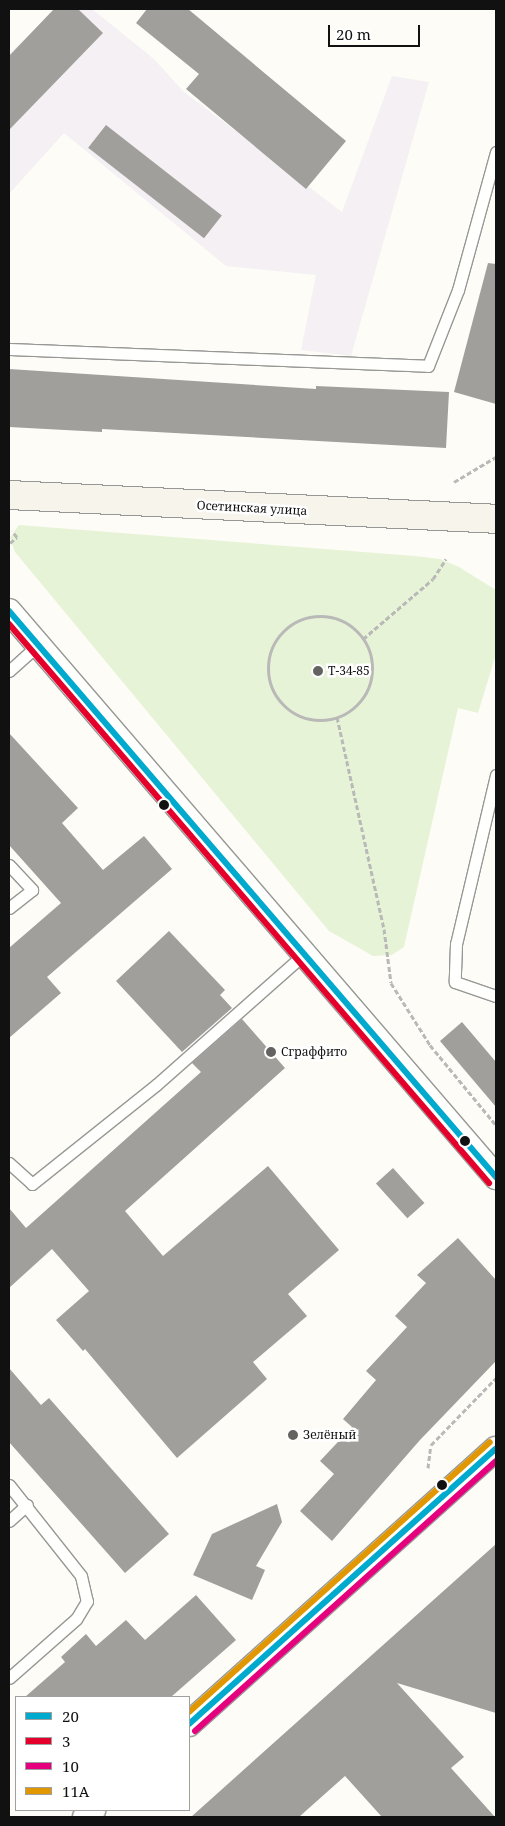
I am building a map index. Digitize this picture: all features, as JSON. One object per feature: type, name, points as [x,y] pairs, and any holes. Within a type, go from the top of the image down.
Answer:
[{"type":"main road","name":"Осетинская улица","points":[[9,495],[496,519]]},
{"type":"street","points":[[9,611],[496,1177]]},
{"type":"street","points":[[190,1723],[496,1449]]},
{"type":"lane","points":[[9,349],[428,366],[458,290],[496,152]]},
{"type":"lane","points":[[9,671],[38,645]]},
{"type":"lane","points":[[496,775],[456,944],[455,982],[496,996]]},
{"type":"lane","points":[[9,865],[32,890],[9,908]]},
{"type":"lane","points":[[9,1163],[32,1184],[156,1085],[304,954]]},
{"type":"lane","points":[[9,1485],[27,1505],[81,1576],[87,1601],[76,1619],[9,1678]]},
{"type":"lane","points":[[9,1521],[27,1505]]},
{"type":"path","points":[[454,482],[496,457]]},
{"type":"path","points":[[10,543],[17,537],[12,531]]},
{"type":"path","points":[[363,638],[433,579],[446,559]]},
{"type":"path","points":[[308,617],[339,620],[363,638],[372,669],[369,684],[362,698],[337,717],[306,718],[292,713],[280,702],[268,675],[273,645],[294,622],[308,617]]},
{"type":"path","points":[[337,717],[384,929],[391,983],[430,1045],[496,1125]]},
{"type":"path","points":[[428,1468],[431,1445],[496,1378]]},
{"type":"shaded area","points":[[56,9],[92,9],[154,59],[183,91],[342,212],[392,76],[429,82],[351,356],[301,350],[316,275],[226,266],[64,133],[9,194],[9,54]]},
{"type":"green space","points":[[19,525],[440,559],[459,567],[496,590],[496,654],[478,713],[458,708],[404,947],[392,955],[373,956],[329,931],[15,552],[10,537]]},
{"type":"building","points":[[54,9],[78,9],[103,33],[9,130],[9,56]]},
{"type":"building","points":[[147,9],[188,9],[346,141],[306,189],[186,89],[199,74],[136,23]]},
{"type":"building","points":[[106,125],[222,216],[204,238],[88,148]]},
{"type":"building","points":[[488,263],[496,264],[496,404],[454,392]]},
{"type":"building","points":[[9,369],[316,389],[316,386],[449,392],[446,448],[102,429],[102,432],[9,427]]},
{"type":"building","points":[[9,733],[78,808],[62,823],[103,870],[144,836],[172,869],[47,977],[61,993],[9,1038],[9,948],[61,903],[9,845]]},
{"type":"building","points":[[169,931],[225,990],[220,995],[232,1008],[182,1052],[116,981]]},
{"type":"building","points":[[242,1019],[285,1068],[125,1211],[163,1256],[268,1166],[339,1250],[288,1294],[307,1316],[253,1362],[267,1379],[177,1458],[85,1349],[83,1351],[56,1320],[89,1291],[52,1249],[9,1288],[9,1208],[26,1228],[201,1072],[192,1063]]},
{"type":"building","points":[[462,1022],[496,1062],[496,1107],[440,1041]]},
{"type":"building","points":[[393,1168],[424,1203],[407,1218],[376,1183]]},
{"type":"building","points":[[458,1238],[496,1280],[496,1361],[420,1440],[332,1541],[300,1511],[334,1474],[320,1461],[352,1427],[343,1419],[376,1380],[366,1371],[407,1327],[395,1316],[426,1283],[417,1275]]},
{"type":"building","points":[[9,1368],[41,1405],[49,1398],[169,1534],[125,1573],[9,1442]]},
{"type":"building","points":[[277,1504],[282,1522],[256,1566],[265,1570],[252,1600],[193,1575],[212,1534]]},
{"type":"building","points":[[496,1544],[496,1713],[397,1683],[464,1757],[451,1768],[495,1817],[382,1817],[345,1776],[299,1817],[191,1817]]},
{"type":"building","points":[[196,1595],[236,1640],[172,1696],[26,1696],[65,1662],[61,1657],[86,1634],[96,1646],[126,1620],[145,1640]]},
{"type":"transit line","name":"20","points":[[9,611],[496,1177]]},
{"type":"transit line","name":"3","points":[[9,624],[489,1183]]},
{"type":"transit line","name":"11А","points":[[190,1711],[490,1442]]},
{"type":"transit line","name":"20","points":[[190,1723],[496,1449]]},
{"type":"transit line","name":"10","points":[[195,1731],[496,1461]]},
{"type":"place","name":"Т-34-85","points":[[318,671]]},
{"type":"place","name":"Сграффито","points":[[271,1052]]},
{"type":"place","name":"Зелёный","points":[[293,1435]]}]
